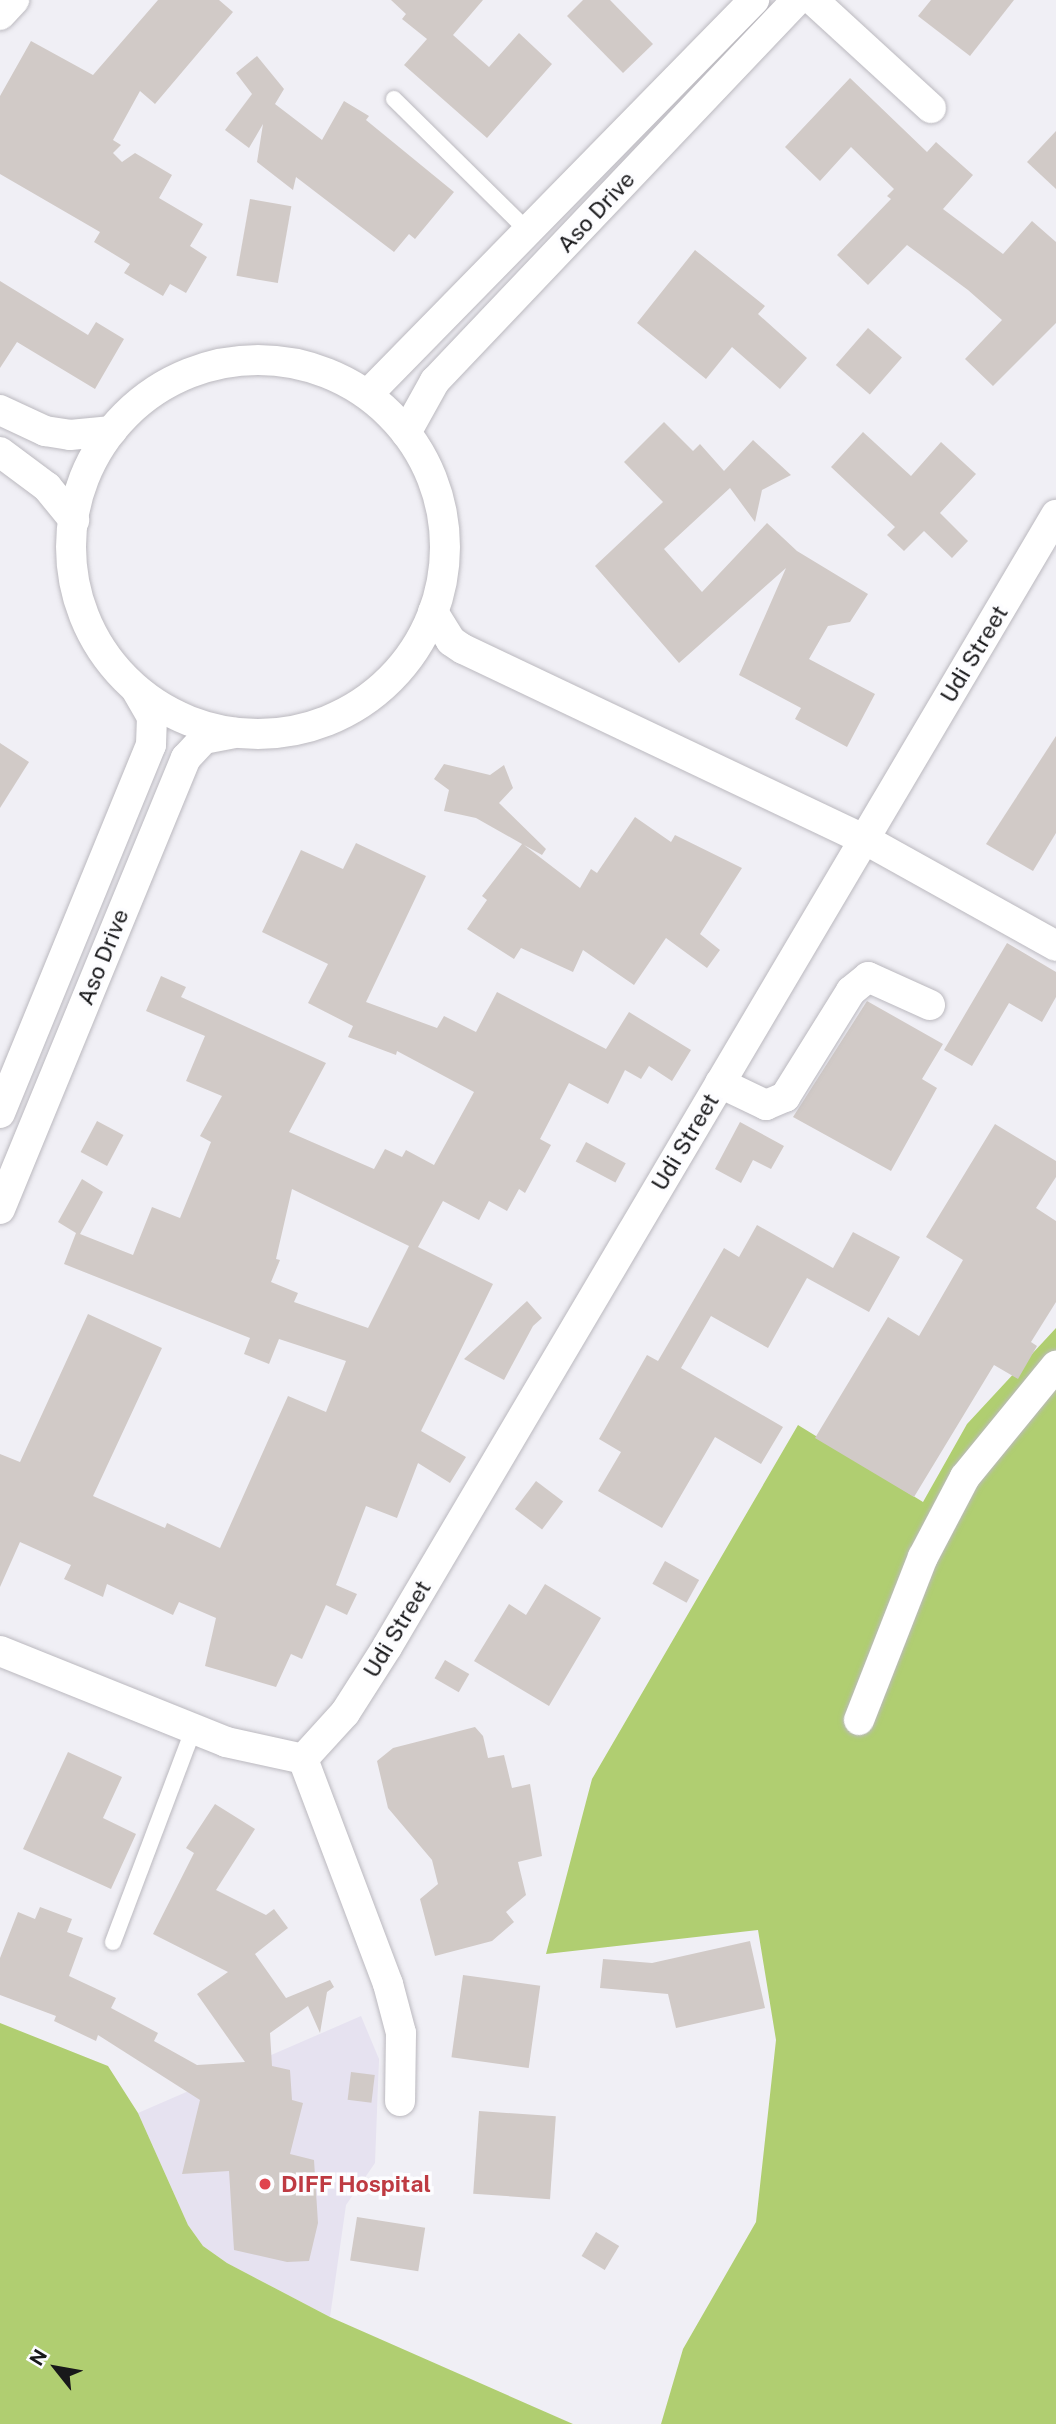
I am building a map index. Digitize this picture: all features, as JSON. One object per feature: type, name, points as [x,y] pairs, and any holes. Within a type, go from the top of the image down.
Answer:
[{"type":"street","points":[[0,15],[14,0]]},
{"type":"street","name":"Aso Drive","points":[[368,394],[754,0]]},
{"type":"street","name":"Aso Drive","points":[[406,433],[435,382],[797,0]]},
{"type":"street","points":[[813,0],[930,108]]},
{"type":"street","points":[[260,359],[298,363],[334,375],[368,394],[406,433],[435,484],[444,521],[445,559],[433,612],[403,665],[377,692],[345,713],[309,727],[272,734],[234,733],[166,711],[137,691],[111,663],[91,631],[77,595],[72,557],[74,520],[83,482],[112,431],[152,393],[186,374],[223,363],[260,359]]},
{"type":"street","points":[[0,410],[45,431],[70,435],[112,431]]},
{"type":"street","points":[[0,452],[47,486],[74,520]]},
{"type":"street","name":"Udi Street","points":[[303,1759],[345,1713],[387,1647],[1056,515]]},
{"type":"street","points":[[433,612],[451,641],[463,649],[864,839],[1056,946]]},
{"type":"street","name":"Aso Drive","points":[[0,1113],[151,745],[152,718],[137,691]]},
{"type":"street","name":"Aso Drive","points":[[0,1209],[186,758],[204,739],[234,733]]},
{"type":"street","points":[[720,1083],[766,1105],[785,1097],[851,991],[868,977],[930,1005]]},
{"type":"street","points":[[859,1720],[923,1557],[965,1477],[1056,1366]]},
{"type":"street","points":[[0,1651],[194,1730],[260,1752],[303,1759],[388,1984],[401,2033],[400,2101]]},
{"type":"lane","points":[[394,99],[529,232]]},
{"type":"lane","points":[[113,1942],[194,1730]]},
{"type":"shaded area","name":"DIFF Hospital","points":[[361,2016],[379,2059],[375,2163],[346,2205],[330,2317],[227,2263],[203,2246],[188,2225],[138,2113]]},
{"type":"green space","points":[[1056,1328],[1056,2424],[661,2424],[683,2349],[756,2222],[776,2040],[758,1930],[546,1954],[592,1779],[798,1425],[923,1502],[967,1424]]},
{"type":"green space","points":[[0,2023],[108,2066],[138,2113],[188,2225],[203,2246],[227,2263],[330,2317],[573,2424],[0,2424]]},
{"type":"building","points":[[158,0],[219,0],[233,12],[155,104],[140,91],[113,140],[121,145],[113,153],[122,162],[135,153],[172,175],[159,198],[203,224],[190,246],[207,257],[186,293],[170,284],[163,296],[124,273],[130,264],[94,242],[100,232],[0,174],[0,96],[31,41],[93,75]]},
{"type":"building","points":[[391,0],[483,0],[453,35],[489,67],[519,33],[552,64],[487,138],[404,65],[427,39],[402,19],[406,14]]},
{"type":"building","points":[[583,0],[610,0],[653,44],[623,73],[567,16]]},
{"type":"building","points":[[931,0],[1014,0],[970,56],[918,16]]},
{"type":"building","points":[[257,56],[284,89],[275,104],[322,140],[344,101],[369,116],[366,120],[454,192],[415,239],[409,234],[394,252],[296,177],[293,190],[257,162],[263,124],[249,148],[225,130],[252,94],[236,73]]},
{"type":"building","points":[[850,78],[927,152],[936,142],[973,175],[943,209],[1003,254],[1032,221],[1056,242],[1056,323],[993,386],[965,359],[1002,320],[968,290],[907,245],[868,285],[837,255],[891,199],[887,196],[894,189],[851,147],[820,181],[785,147]]},
{"type":"building","points":[[1056,131],[1056,189],[1027,162]]},
{"type":"building","points":[[250,199],[291,206],[278,283],[236,276]]},
{"type":"building","points":[[695,250],[765,306],[758,314],[807,358],[780,389],[732,347],[706,379],[637,323]]},
{"type":"building","points":[[0,281],[88,335],[96,322],[124,339],[95,389],[17,342],[0,368]]},
{"type":"building","points":[[868,328],[902,358],[870,395],[836,365]]},
{"type":"building","points":[[664,422],[693,451],[700,444],[724,471],[753,440],[791,475],[762,490],[755,522],[730,488],[664,549],[702,592],[767,523],[797,551],[868,594],[850,622],[828,626],[809,659],[875,694],[847,747],[795,719],[801,708],[739,675],[786,568],[679,663],[595,566],[663,502],[624,462]]},
{"type":"building","points":[[863,432],[911,476],[941,442],[976,474],[940,513],[968,541],[952,558],[924,531],[904,551],[887,535],[895,527],[831,467]]},
{"type":"building","points":[[1056,736],[1056,833],[1033,871],[986,844]]},
{"type":"building","points":[[0,743],[29,762],[0,808]]},
{"type":"building","points":[[444,764],[490,775],[504,765],[513,788],[499,803],[546,849],[542,855],[524,845],[580,888],[591,869],[597,873],[635,817],[671,842],[675,835],[742,868],[700,934],[720,950],[707,968],[666,938],[634,985],[583,950],[573,972],[521,948],[514,959],[467,929],[487,900],[482,896],[522,844],[476,818],[444,811],[449,790],[434,779]]},
{"type":"building","points":[[356,843],[426,876],[366,1002],[437,1028],[444,1016],[476,1032],[497,992],[606,1049],[629,1012],[691,1050],[672,1081],[649,1066],[641,1079],[625,1070],[608,1104],[569,1083],[540,1139],[551,1145],[525,1193],[519,1189],[507,1211],[489,1201],[479,1220],[443,1201],[418,1247],[493,1284],[421,1431],[466,1457],[450,1483],[418,1463],[397,1518],[366,1506],[336,1585],[357,1594],[347,1615],[326,1605],[302,1659],[291,1654],[276,1687],[205,1666],[216,1618],[179,1602],[173,1615],[107,1584],[103,1597],[64,1579],[71,1565],[20,1542],[0,1587],[0,1454],[20,1462],[88,1314],[162,1348],[93,1496],[165,1528],[167,1523],[220,1548],[288,1396],[326,1412],[346,1361],[279,1339],[269,1364],[244,1354],[250,1338],[64,1264],[76,1233],[58,1222],[82,1179],[103,1192],[80,1234],[133,1255],[152,1207],[180,1218],[211,1142],[200,1136],[222,1096],[186,1081],[205,1036],[146,1011],[161,976],[186,987],[181,997],[326,1063],[289,1132],[374,1169],[385,1149],[402,1157],[406,1150],[434,1165],[474,1092],[397,1051],[396,1055],[348,1037],[353,1026],[308,1003],[328,964],[262,932],[301,850],[343,869]],"holes":[[[292,1189],[409,1246],[368,1328],[294,1302],[298,1293],[271,1282],[280,1260],[276,1259]]]},
{"type":"building","points":[[1007,943],[1056,972],[1056,997],[1042,1022],[1009,1003],[972,1066],[944,1050]]},
{"type":"building","points":[[867,1001],[943,1044],[922,1079],[937,1088],[891,1171],[793,1117]]},
{"type":"building","points":[[97,1121],[123,1135],[107,1166],[81,1152]]},
{"type":"building","points":[[740,1122],[784,1146],[771,1169],[753,1160],[741,1183],[715,1169]]},
{"type":"building","points":[[995,1124],[1056,1161],[1056,1177],[1036,1208],[1056,1221],[1056,1302],[1031,1342],[1037,1346],[1018,1379],[994,1365],[914,1497],[815,1438],[888,1317],[919,1336],[963,1260],[926,1237]]},
{"type":"building","points":[[586,1142],[626,1163],[615,1183],[576,1161]]},
{"type":"building","points":[[757,1225],[833,1268],[853,1232],[900,1257],[869,1312],[807,1278],[768,1348],[711,1316],[681,1368],[783,1427],[761,1464],[715,1437],[662,1528],[598,1491],[621,1452],[599,1439],[647,1355],[658,1361],[724,1248],[739,1257]]},
{"type":"building","points":[[527,1301],[542,1318],[533,1326],[504,1380],[464,1359]]},
{"type":"building","points":[[536,1481],[563,1501],[542,1529],[515,1509]]},
{"type":"building","points":[[665,1561],[699,1580],[687,1603],[652,1584]]},
{"type":"building","points":[[545,1584],[601,1618],[549,1706],[474,1661],[509,1604],[526,1615]]},
{"type":"building","points":[[445,1660],[469,1674],[459,1692],[435,1678]]},
{"type":"building","points":[[475,1727],[483,1736],[488,1758],[504,1755],[512,1788],[530,1784],[542,1856],[518,1862],[526,1895],[506,1912],[514,1922],[492,1941],[435,1956],[420,1899],[438,1884],[432,1860],[388,1808],[377,1761],[393,1748]]},
{"type":"building","points":[[68,1752],[122,1777],[103,1818],[136,1834],[111,1889],[23,1849]]},
{"type":"building","points":[[215,1804],[255,1829],[216,1890],[266,1915],[274,1909],[288,1928],[255,1954],[286,1998],[330,1980],[334,1987],[327,1992],[320,2033],[308,2006],[270,2033],[272,2066],[290,2070],[292,2100],[303,2103],[290,2154],[314,2160],[318,2223],[309,2261],[287,2262],[234,2250],[229,2171],[182,2174],[200,2100],[98,2035],[96,2041],[54,2021],[56,2016],[0,1995],[0,1958],[18,1912],[35,1919],[40,1907],[72,1919],[67,1932],[83,1938],[69,1976],[116,1998],[111,2008],[158,2033],[154,2041],[197,2065],[245,2062],[197,1994],[228,1972],[153,1934],[194,1853],[186,1848]]},
{"type":"building","points":[[750,1941],[765,2008],[676,2028],[668,1994],[600,1988],[603,1959],[652,1963]]},
{"type":"building","points":[[463,1975],[540,1986],[529,2068],[451,2057]]},
{"type":"building","points":[[351,2072],[375,2075],[371,2103],[348,2100]]},
{"type":"building","points":[[479,2111],[556,2116],[550,2199],[473,2194]]},
{"type":"building","points":[[357,2217],[425,2228],[418,2271],[350,2260]]},
{"type":"building","points":[[596,2232],[619,2246],[605,2270],[582,2256]]},
{"type":"place","name":"DIFF Hospital","points":[[265,2184]]}]
